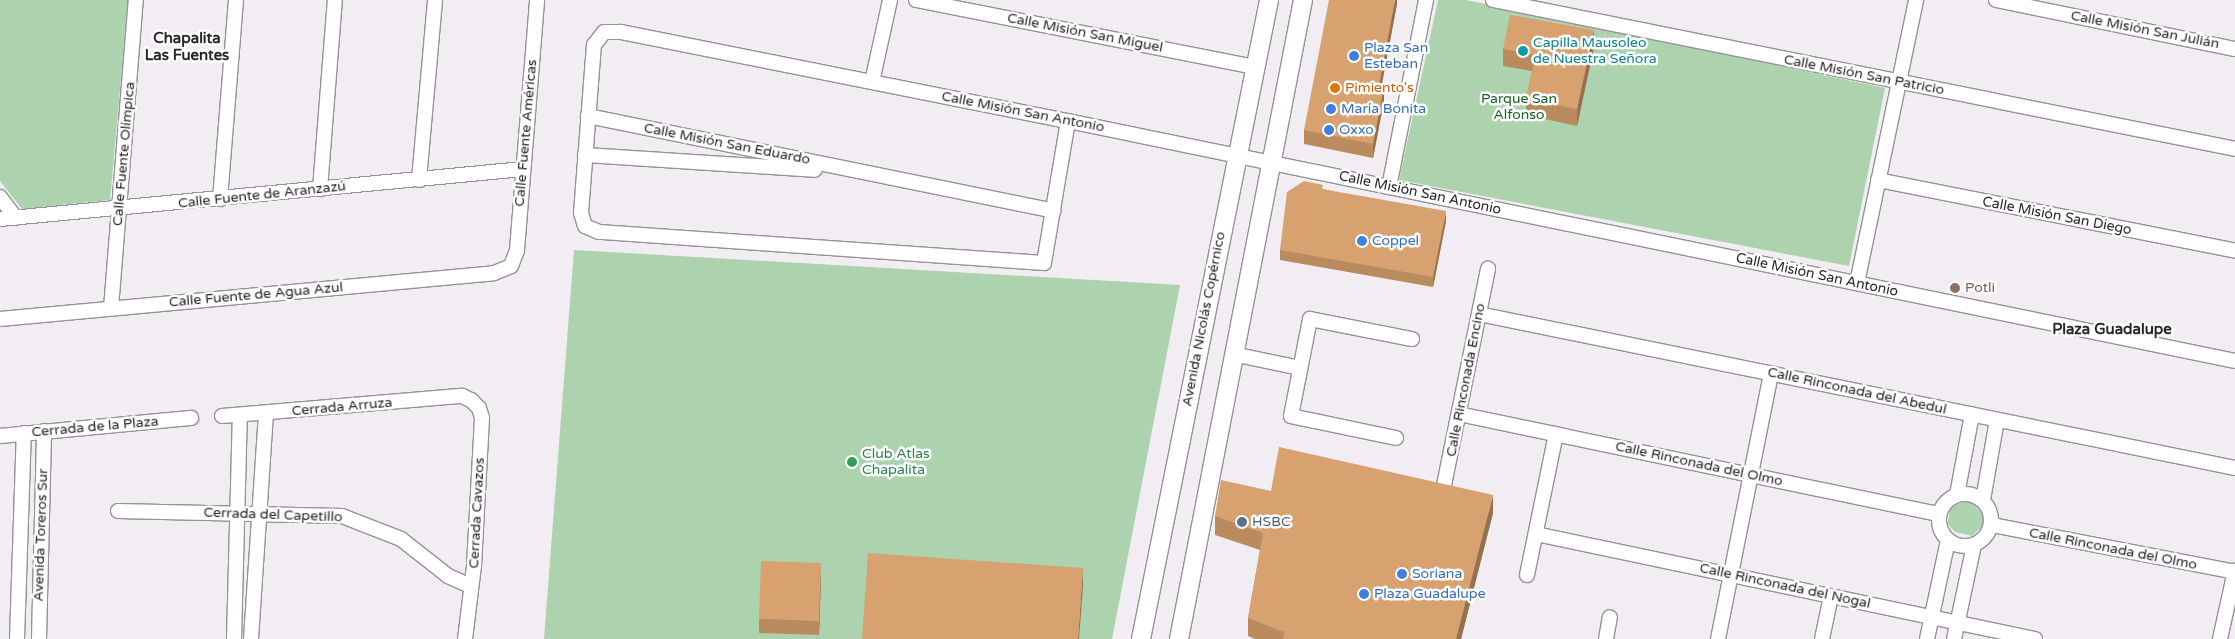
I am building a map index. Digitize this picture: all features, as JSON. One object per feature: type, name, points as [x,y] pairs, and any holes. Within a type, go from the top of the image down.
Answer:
[{"type":"street","name":"Calle Fuente Olímpica","points":[[111,308],[136,0]]},
{"type":"street","points":[[220,199],[236,0]]},
{"type":"street","points":[[320,189],[336,0]]},
{"type":"street","points":[[419,180],[434,0]]},
{"type":"street","name":"Calle Fuente Américas","points":[[511,266],[517,250],[537,0]]},
{"type":"street","points":[[872,82],[890,0]]},
{"type":"street","name":"Calle Misión San Miguel","points":[[916,0],[1255,67]]},
{"type":"street","name":"Avenida Nicolás Copérnico","points":[[1141,639],[1269,0]]},
{"type":"street","points":[[1179,639],[1303,0]]},
{"type":"street","points":[[1388,187],[1426,0]]},
{"type":"street","name":"Calle Misión San Patricio","points":[[1494,0],[2235,149]]},
{"type":"street","points":[[1858,283],[1916,0]]},
{"type":"street","name":"Calle Misión San Julián","points":[[1996,0],[2235,48]]},
{"type":"street","name":"Calle Misión San Antonio","points":[[588,116],[594,45],[604,32],[621,32],[1271,162],[2235,361]]},
{"type":"street","points":[[588,116],[581,213],[585,226],[599,232],[1044,263],[1068,121]]},
{"type":"street","name":"Calle Misión San Eduardo","points":[[588,116],[1053,211]]},
{"type":"street","name":"Calle Misión San Eduardo","points":[[585,155],[866,173]]},
{"type":"street","name":"Calle Fuente de Aranzazú","points":[[0,219],[523,170]]},
{"type":"street","name":"Calle Misión San Diego","points":[[1878,180],[2235,251]]},
{"type":"street","points":[[0,197],[16,218]]},
{"type":"street","name":"Calle Fuente de Agua Azul","points":[[0,319],[494,273],[511,266]]},
{"type":"street","name":"Calle Rinconada Encino","points":[[1443,490],[1488,269]]},
{"type":"street","name":"Calle Rinconada del Abedul","points":[[1479,314],[2235,468]]},
{"type":"street","points":[[1396,438],[1291,416],[1310,319],[1412,339]]},
{"type":"street","points":[[1233,354],[1300,368]]},
{"type":"street","points":[[1718,639],[1771,373]]},
{"type":"street","name":"Cerrada Arruza","points":[[222,416],[462,396]]},
{"type":"street","name":"Cerrada Cavazos","points":[[462,396],[479,408],[482,418],[465,639]]},
{"type":"street","points":[[251,639],[261,514],[266,413]]},
{"type":"street","name":"Calle Rinconada del Olmo","points":[[1459,414],[1940,514]]},
{"type":"street","points":[[1957,495],[1972,414]]},
{"type":"street","points":[[234,639],[240,415]]},
{"type":"street","name":"Cerrada de la Plaza","points":[[0,436],[191,418]]},
{"type":"street","points":[[1983,500],[1998,420]]},
{"type":"street","name":"Avenida Toreros Sur","points":[[39,639],[44,431]]},
{"type":"street","name":"Avenida Toreros Sur","points":[[17,639],[24,433]]},
{"type":"street","points":[[1527,574],[1556,434]]},
{"type":"street","points":[[1957,495],[1975,495],[1983,500],[1992,516],[1992,525],[1988,534],[1974,545],[1965,546],[1948,540],[1939,524],[1940,514],[1949,499],[1957,495]]},
{"type":"street","name":"Cerrada del Capetillo","points":[[118,511],[342,516],[376,527],[401,539],[448,576],[470,586]]},
{"type":"street","name":"Calle Rinconada del Olmo","points":[[1992,525],[2235,572]]},
{"type":"street","name":"Calle Rinconada del Nogal","points":[[1536,534],[2035,639]]},
{"type":"street","points":[[1927,639],[1948,540]]},
{"type":"street","points":[[1954,639],[1974,545]]},
{"type":"street","points":[[2220,639],[2235,572]]},
{"type":"street","points":[[1822,639],[1831,596]]},
{"type":"street","points":[[1606,639],[1610,617]]},
{"type":"green space","points":[[0,0],[128,0],[110,200],[22,209],[0,181]]},
{"type":"green space","name":"Parque San Alfonso","points":[[1438,0],[1466,0],[1885,88],[1849,266],[1399,180]]},
{"type":"green space","name":"Club Atlas Chapalita","points":[[574,250],[1180,285],[1112,639],[544,639]]},
{"type":"green space","points":[[1965,502],[1972,503],[1984,515],[1985,524],[1972,536],[1955,532],[1948,524],[1950,507]]},
{"type":"building","name":"Plaza San Esteban","points":[[1329,0],[1395,0],[1379,85],[1384,86],[1373,144],[1304,130]]},
{"type":"building","points":[[1510,15],[1594,30],[1577,109],[1526,99],[1536,55],[1503,49]]},
{"type":"building","name":"Coppel","points":[[1304,181],[1323,185],[1322,189],[1446,211],[1433,277],[1280,250],[1287,192]]},
{"type":"building","name":"Plaza Guadalupe","points":[[1279,447],[1493,495],[1456,639],[1283,639],[1284,632],[1248,618],[1263,533],[1215,516],[1221,480],[1271,491]]},
{"type":"building","points":[[868,553],[1083,568],[1078,639],[862,639]]},
{"type":"building","points":[[761,561],[821,563],[819,621],[759,619]]},
{"type":"place","name":"Capilla Mausoleo de Nuestra Señora","points":[[1523,51]]},
{"type":"place","name":"Plaza San Esteban","points":[[1354,56]]},
{"type":"place","name":"Pimiento's","points":[[1335,88]]},
{"type":"place","name":"María Bonita","points":[[1331,109]]},
{"type":"place","name":"Oxxo","points":[[1329,130]]},
{"type":"place","name":"Coppel","points":[[1362,241]]},
{"type":"place","name":"Potli","points":[[1955,288]]},
{"type":"place","name":"Club Atlas Chapalita","points":[[852,462]]},
{"type":"place","name":"HSBC","points":[[1242,522]]},
{"type":"place","name":"Soriana","points":[[1402,574]]},
{"type":"place","name":"Plaza Guadalupe","points":[[1364,594]]},
{"type":"district","name":"Chapalita Las Fuentes","points":[[187,46]]},
{"type":"district","name":"Plaza Guadalupe","points":[[2112,330]]}]
